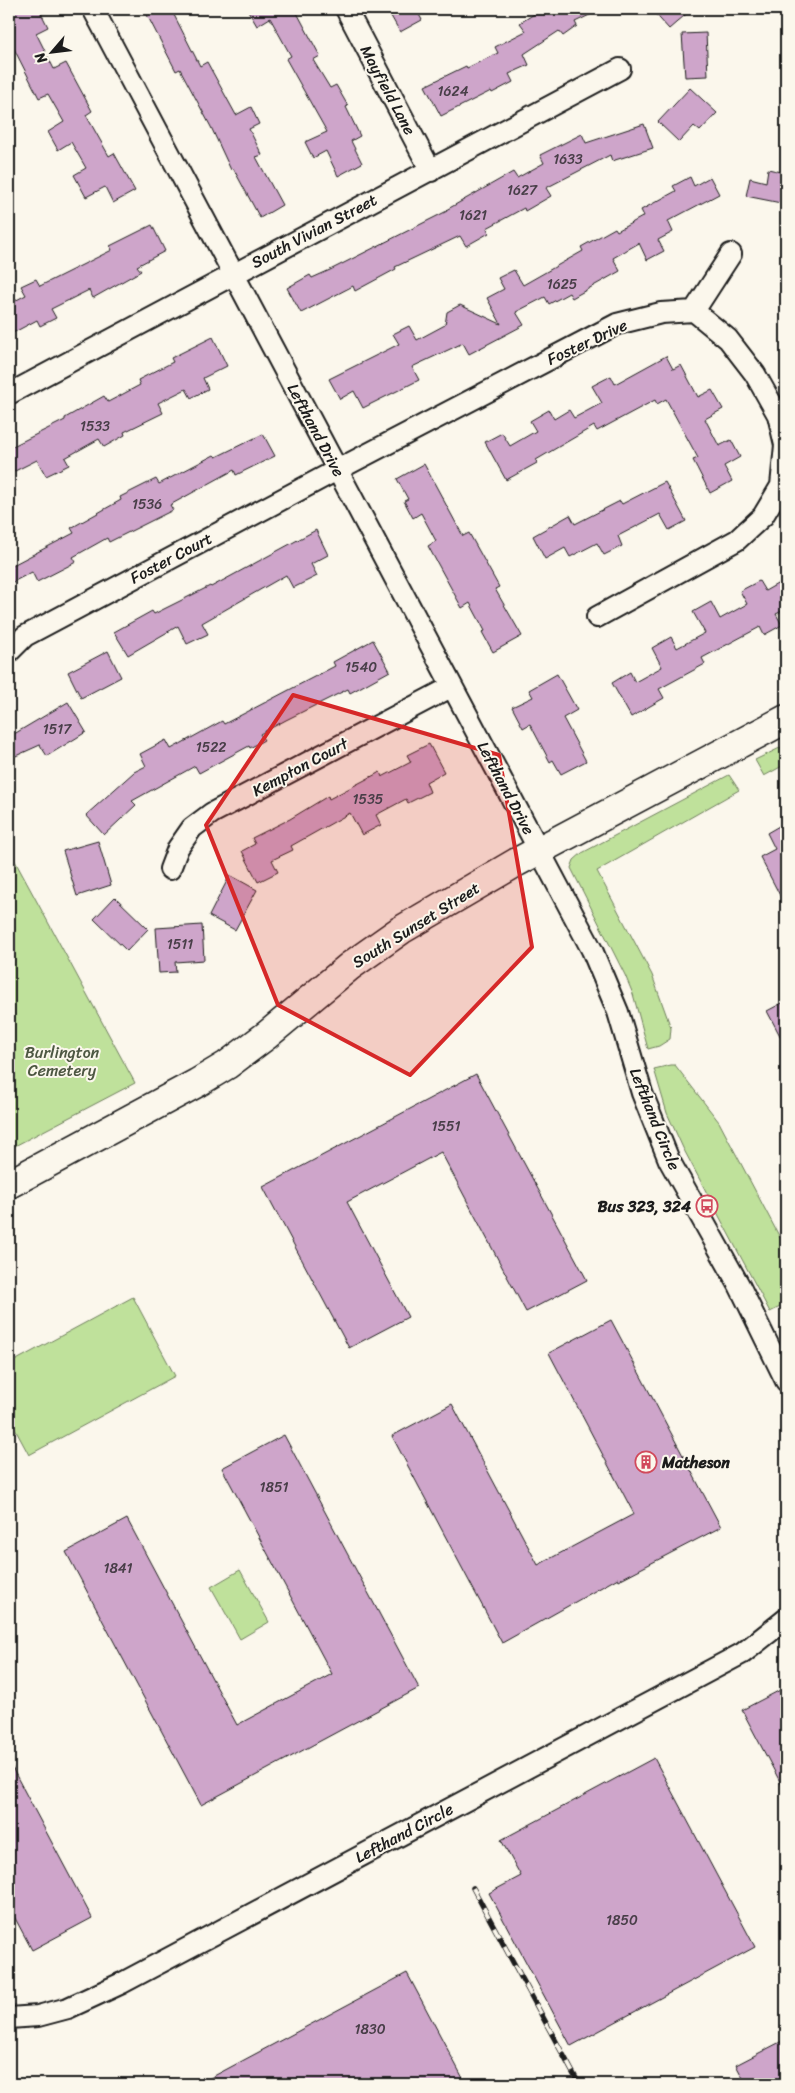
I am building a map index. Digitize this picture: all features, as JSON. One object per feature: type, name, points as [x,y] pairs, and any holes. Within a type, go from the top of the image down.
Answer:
[{"type":"street","name":"Lefthand Drive","points":[[93,9],[539,851]]},
{"type":"street","name":"Mayfield Lane","points":[[346,9],[430,171]]},
{"type":"street","name":"South Vivian Street","points":[[9,394],[620,69]]},
{"type":"street","points":[[597,617],[737,540],[763,516],[784,486],[785,446],[778,415],[755,374],[728,339],[694,311],[731,254]]},
{"type":"street","name":"Foster Drive","points":[[337,470],[617,324],[660,313],[694,311]]},
{"type":"street","name":"Foster Court","points":[[9,652],[25,636],[337,470]]},
{"type":"street","name":"Kempton Court","points":[[170,869],[178,848],[192,828],[212,813],[451,687]]},
{"type":"street","name":"South Sunset Street","points":[[9,1184],[227,1066],[370,950],[418,920],[539,851],[786,719]]},
{"type":"street","name":"Lefthand Circle","points":[[539,851],[596,959],[618,1012],[642,1094],[669,1160],[738,1285],[786,1381]]},
{"type":"street","name":"Lefthand Circle","points":[[9,2018],[38,2016],[68,2008],[122,1983],[744,1653],[786,1619]]},
{"type":"highlighted area","points":[[293,695],[499,755],[532,947],[410,1075],[278,1005],[206,825]]},
{"type":"green space","points":[[786,745],[786,764],[764,776],[755,760]]},
{"type":"green space","points":[[729,775],[739,790],[597,871],[652,975],[671,1028],[670,1039],[659,1046],[648,1049],[633,994],[625,975],[571,868],[574,860],[582,853]]},
{"type":"green space","name":"Burlington Cemetery","points":[[9,850],[135,1083],[9,1149]]},
{"type":"green space","points":[[675,1065],[719,1122],[786,1249],[786,1304],[770,1312],[683,1148],[667,1113],[654,1069]]},
{"type":"green space","points":[[133,1297],[175,1376],[29,1455],[9,1418],[9,1364]]},
{"type":"green space","points":[[240,1570],[269,1622],[240,1639],[211,1587]]},
{"type":"building","points":[[9,9],[39,9],[48,27],[36,33],[54,69],[66,63],[92,111],[86,115],[109,156],[114,153],[135,191],[113,203],[105,187],[86,197],[74,175],[86,168],[71,142],[58,150],[48,132],[64,122],[48,94],[39,98],[9,39]]},
{"type":"building","points":[[144,9],[171,9],[200,66],[207,62],[236,115],[251,107],[259,124],[249,129],[262,155],[256,157],[282,205],[260,218],[233,168],[231,170],[211,127],[180,69],[176,71]]},
{"type":"building","points":[[247,9],[295,9],[320,56],[313,60],[330,88],[336,85],[348,106],[346,107],[360,136],[351,141],[362,163],[338,176],[326,151],[313,158],[305,142],[327,132],[286,59],[291,56],[270,18],[257,26]]},
{"type":"building","points":[[387,9],[416,9],[422,20],[400,32]]},
{"type":"building","points":[[542,9],[602,9],[575,22],[577,26],[563,36],[559,31],[524,54],[529,65],[509,74],[513,82],[441,116],[425,86],[498,53],[495,47],[526,31],[520,23]]},
{"type":"building","points":[[651,9],[692,9],[669,29]]},
{"type":"building","points":[[706,33],[708,76],[685,77],[682,34]]},
{"type":"building","points":[[690,88],[717,113],[700,131],[694,126],[679,142],[658,122]]},
{"type":"building","points":[[644,124],[653,148],[612,161],[610,155],[546,188],[551,196],[525,211],[524,208],[487,228],[489,233],[466,246],[460,236],[395,267],[396,269],[355,291],[353,286],[301,313],[287,288],[310,275],[312,278],[330,270],[447,211],[513,172],[517,178],[544,163],[540,155],[582,134],[586,143]]},
{"type":"building","points":[[768,169],[786,173],[781,203],[746,196],[750,178],[766,182]]},
{"type":"building","points":[[690,177],[694,186],[710,177],[719,194],[668,221],[673,232],[658,240],[664,251],[647,260],[639,243],[613,258],[620,271],[572,298],[569,293],[549,304],[545,297],[516,312],[524,325],[469,354],[463,343],[412,367],[419,380],[363,408],[354,391],[340,399],[329,379],[399,344],[393,334],[409,326],[417,340],[445,325],[447,312],[460,305],[501,324],[487,298],[504,289],[498,278],[514,270],[523,285],[583,251],[581,247],[615,228],[617,231],[644,216],[641,210],[676,191],[673,186]]},
{"type":"building","points":[[152,225],[165,251],[137,266],[141,271],[93,298],[89,290],[51,309],[56,318],[40,326],[37,320],[9,335],[9,304],[26,295],[21,286],[36,279],[40,286],[112,250],[110,246]]},
{"type":"building","points":[[213,337],[227,366],[203,378],[208,389],[191,398],[186,389],[158,403],[163,413],[124,432],[125,435],[104,447],[99,439],[65,458],[69,465],[46,476],[37,460],[9,474],[9,448],[65,420],[65,418],[104,396],[108,402],[140,385],[138,380],[173,362],[171,358]]},
{"type":"building","points":[[666,356],[673,369],[681,365],[698,397],[712,390],[723,409],[705,419],[719,446],[731,440],[740,457],[724,466],[732,481],[710,493],[693,460],[698,458],[666,399],[657,404],[655,400],[597,431],[594,426],[536,460],[537,463],[506,480],[485,442],[502,433],[510,446],[536,431],[530,421],[549,410],[554,419],[569,410],[574,418],[602,403],[592,386],[611,376],[615,384]]},
{"type":"building","points":[[263,434],[275,456],[236,475],[234,470],[170,505],[173,510],[109,542],[107,538],[73,557],[76,562],[37,582],[32,572],[9,584],[9,567],[74,533],[71,528],[121,500],[120,497],[156,479],[159,484],[214,455],[216,457]]},
{"type":"building","points":[[424,464],[463,536],[469,533],[499,587],[495,589],[522,636],[493,652],[482,632],[485,631],[470,603],[462,608],[428,546],[436,541],[421,513],[413,518],[404,501],[408,499],[397,479]]},
{"type":"building","points":[[665,482],[686,521],[669,530],[660,514],[618,536],[622,546],[604,555],[597,543],[570,557],[565,548],[545,559],[533,536],[570,515],[575,524],[620,501],[622,504]]},
{"type":"building","points":[[316,530],[328,555],[311,564],[317,576],[293,588],[286,575],[202,623],[208,634],[187,644],[178,626],[128,655],[114,632],[152,611],[154,614],[211,587]]},
{"type":"building","points":[[786,579],[786,609],[776,614],[782,625],[764,635],[760,627],[702,658],[705,664],[659,689],[664,698],[631,717],[612,683],[630,672],[635,682],[662,667],[652,648],[671,637],[677,648],[705,633],[693,612],[711,602],[720,619],[747,604],[740,591],[759,581],[765,591]]},
{"type":"building","points":[[373,640],[390,671],[350,693],[348,689],[260,734],[264,740],[250,748],[249,746],[199,773],[195,766],[132,801],[136,805],[104,835],[86,815],[134,772],[146,766],[140,754],[166,740],[171,749],[222,721],[224,724],[335,666],[333,662]]},
{"type":"building","points":[[108,651],[121,677],[81,698],[68,672]]},
{"type":"building","points":[[557,674],[577,710],[563,718],[586,761],[561,774],[553,760],[550,762],[530,724],[523,728],[512,707],[533,697],[529,690]]},
{"type":"building","points":[[68,702],[86,732],[47,756],[40,745],[9,759],[9,737]]},
{"type":"building","points":[[429,744],[444,772],[426,782],[430,792],[408,803],[406,799],[376,815],[381,825],[362,835],[350,813],[291,846],[293,850],[272,860],[278,872],[258,882],[242,851],[255,844],[252,838],[290,819],[328,796],[329,799],[380,772],[382,777],[411,762],[407,755]]},
{"type":"building","points":[[786,822],[786,907],[760,857],[775,849],[767,833]]},
{"type":"building","points":[[98,841],[111,885],[77,896],[63,851]]},
{"type":"building","points":[[230,875],[257,890],[235,930],[209,916]]},
{"type":"building","points":[[115,897],[148,929],[127,951],[94,919]]},
{"type":"building","points":[[202,925],[204,960],[175,962],[176,972],[159,973],[156,928]]},
{"type":"building","points":[[786,1001],[786,1047],[767,1011]]},
{"type":"building","points":[[476,1074],[587,1280],[526,1312],[441,1152],[347,1202],[408,1317],[349,1348],[263,1187]]},
{"type":"building","name":"Matheson","points":[[611,1320],[721,1527],[619,1580],[618,1578],[502,1643],[392,1436],[452,1404],[538,1565],[634,1514],[549,1353]]},
{"type":"building","points":[[284,1435],[419,1688],[201,1805],[66,1552],[127,1519],[237,1725],[332,1674],[222,1468]]},
{"type":"building","points":[[786,1687],[786,1793],[742,1710]]},
{"type":"building","points":[[654,1758],[755,1947],[571,2046],[489,1893],[521,1876],[501,1840]]},
{"type":"building","points":[[9,1762],[92,1918],[32,1950],[9,1907]]},
{"type":"building","points":[[407,1973],[466,2084],[199,2084]]},
{"type":"building","points":[[786,2039],[786,2084],[746,2084],[736,2065]]},
{"type":"railway","points":[[473,1888],[579,2084]]},
{"type":"place","name":"Bus 323, 324","points":[[707,1206]]},
{"type":"place","name":"Matheson","points":[[646,1462]]}]
